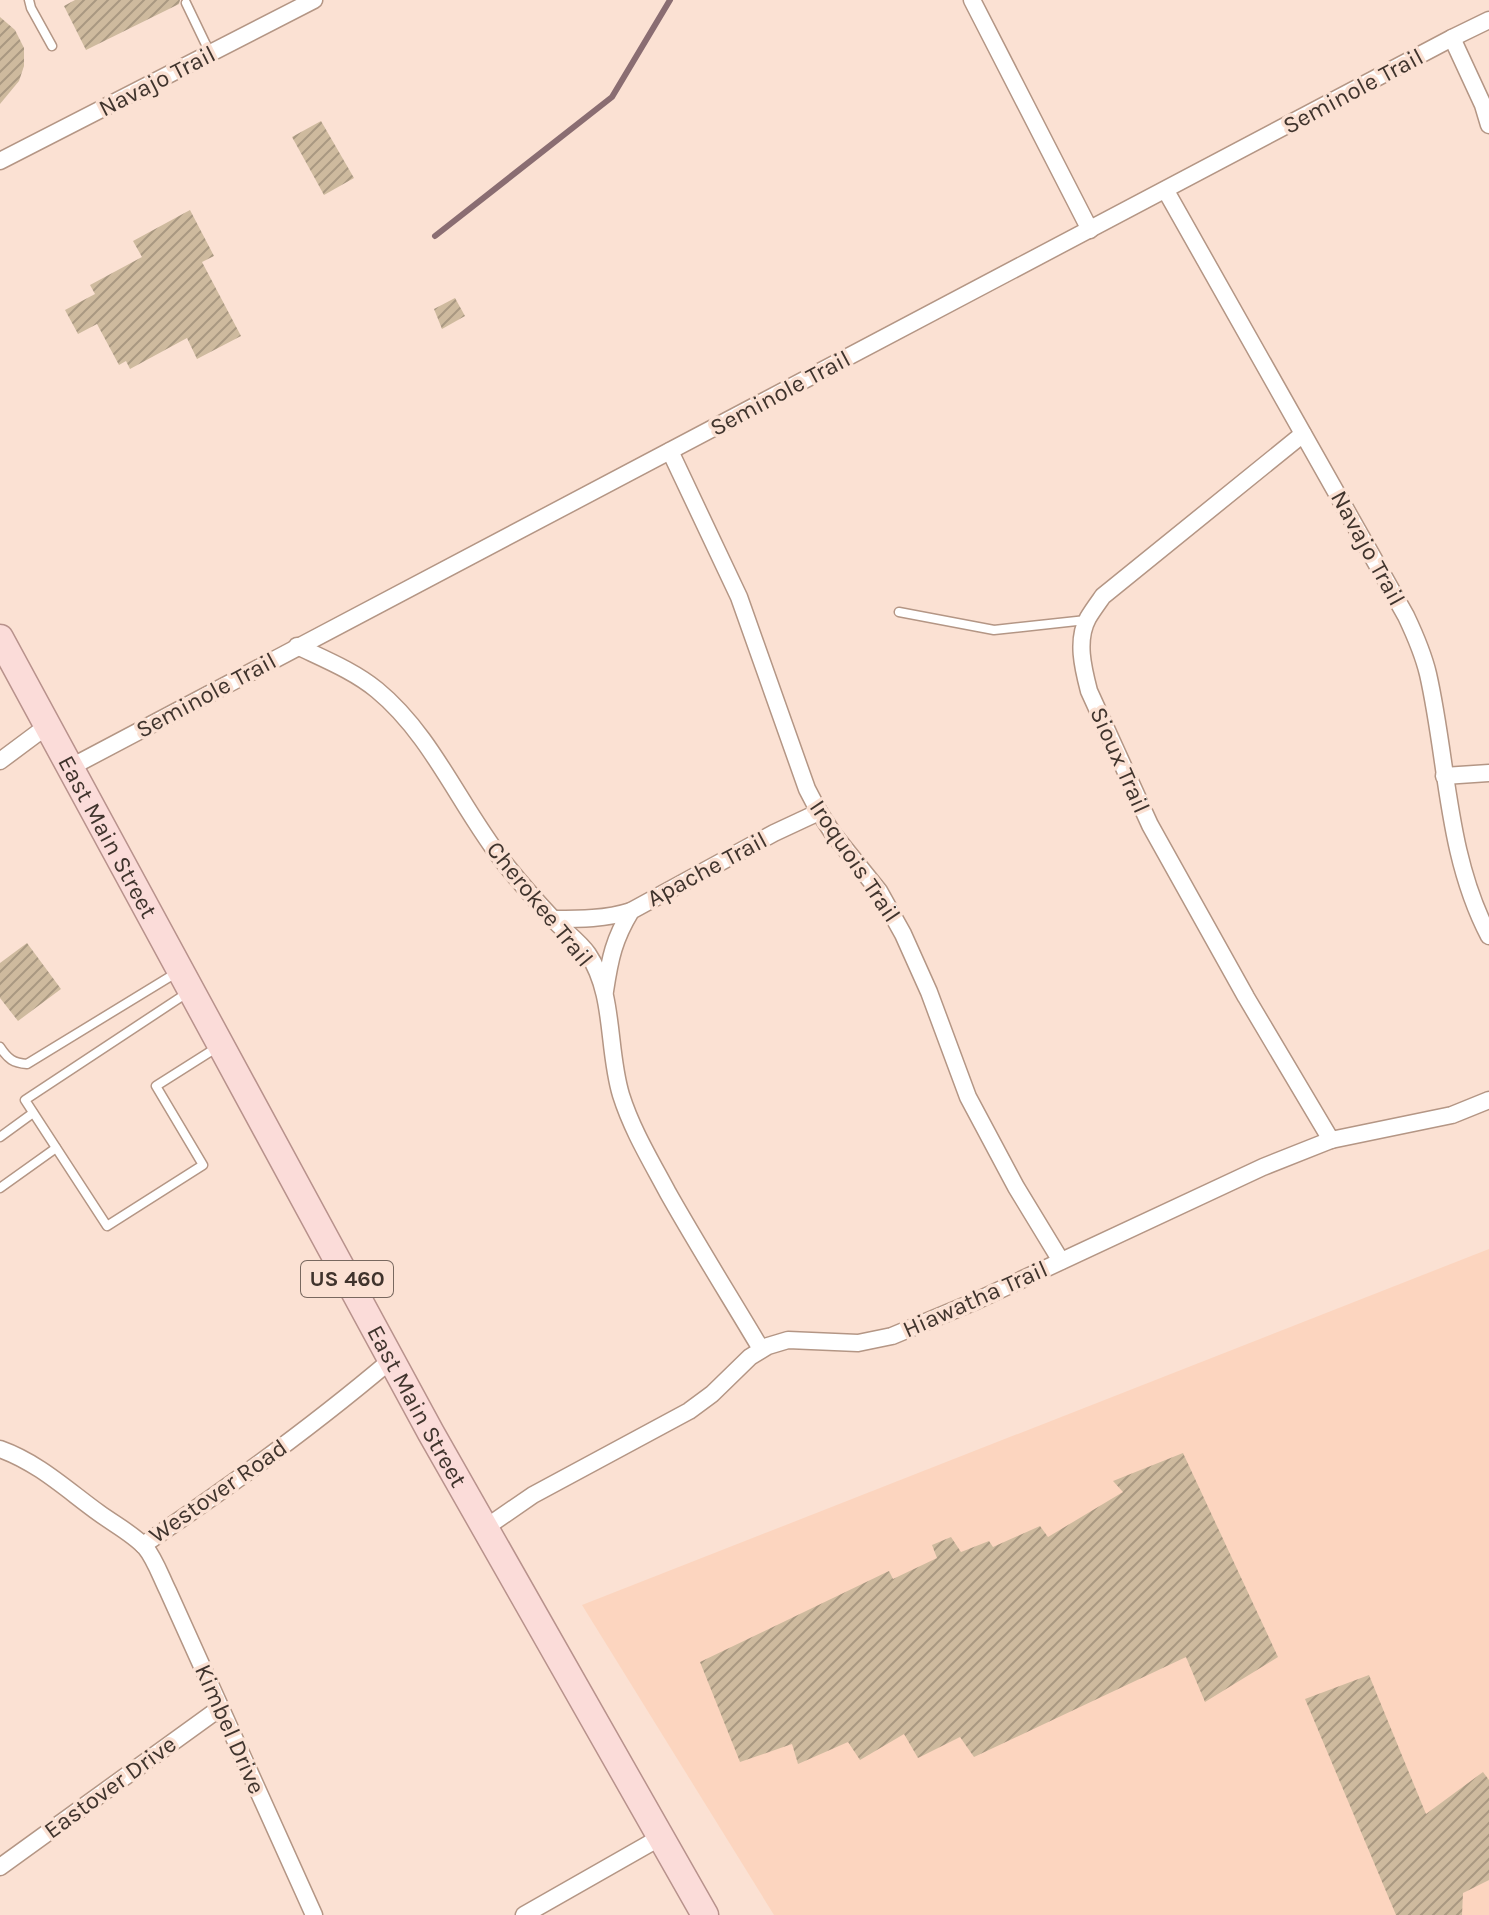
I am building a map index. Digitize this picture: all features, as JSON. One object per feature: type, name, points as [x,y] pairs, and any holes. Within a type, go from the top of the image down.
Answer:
[{"type":"main road","name":"East Main Street","points":[[0,638],[391,1360],[705,1915]]},
{"type":"street","name":"Navajo Trail","points":[[0,161],[210,54],[295,5],[314,0]]},
{"type":"street","points":[[972,0],[1090,230]]},
{"type":"street","name":"Seminole Trail","points":[[71,767],[1489,20]]},
{"type":"street","points":[[1452,38],[1489,125]]},
{"type":"street","name":"Navajo Trail","points":[[1166,191],[1399,602],[1419,644],[1427,672],[1455,842],[1468,887],[1489,936]]},
{"type":"street","points":[[1086,620],[1103,596],[1303,434]]},
{"type":"street","name":"Iroquois Trail","points":[[670,451],[739,597],[795,758],[819,812],[879,891],[903,934],[929,992],[968,1097],[1016,1187],[1061,1261]]},
{"type":"street","name":"Sioux Trail","points":[[1086,620],[1081,647],[1089,691],[1150,825],[1246,997],[1331,1140]]},
{"type":"street","name":"Cherokee Trail","points":[[297,646],[356,676],[401,712],[433,754],[503,862],[588,954],[605,992],[613,1059],[621,1094],[637,1136],[761,1349]]},
{"type":"street","points":[[0,761],[47,726]]},
{"type":"street","points":[[1444,776],[1489,773]]},
{"type":"street","name":"Apache Trail","points":[[605,992],[618,932],[631,911],[819,812]]},
{"type":"street","points":[[553,919],[616,916],[631,911]]},
{"type":"street","name":"Hiawatha Trail","points":[[761,1349],[788,1340],[858,1343],[892,1336],[976,1301],[1263,1167],[1331,1140],[1452,1115],[1489,1100]]},
{"type":"street","points":[[485,1528],[533,1495],[689,1411],[761,1349]]},
{"type":"street","name":"Westover Road","points":[[0,1449],[53,1477],[143,1545],[246,1474],[391,1360]]},
{"type":"street","name":"Kimbel Drive","points":[[143,1545],[168,1591],[314,1915]]},
{"type":"street","name":"Eastover Drive","points":[[0,1867],[220,1708]]},
{"type":"street","points":[[524,1915],[661,1837]]},
{"type":"lane","points":[[29,0],[52,46]]},
{"type":"lane","points":[[186,3],[210,54]]},
{"type":"lane","points":[[899,612],[994,630],[1086,620]]},
{"type":"lane","points":[[0,1047],[8,1059],[27,1064],[186,980]]},
{"type":"lane","points":[[186,980],[25,1100],[107,1226],[203,1165],[156,1086],[221,1045]]},
{"type":"lane","points":[[0,1137],[33,1113]]},
{"type":"lane","points":[[0,1188],[56,1148]]},
{"type":"shaded area","points":[[1489,1249],[1489,1915],[774,1915],[582,1605]]},
{"type":"building","points":[[75,0],[180,0],[179,4],[86,50],[64,6]]},
{"type":"building","points":[[0,17],[15,30],[24,48],[24,66],[19,81],[0,104]]},
{"type":"building","points":[[321,121],[354,178],[324,195],[292,137]]},
{"type":"building","points":[[190,210],[214,256],[202,262],[241,336],[197,359],[187,338],[130,369],[126,361],[119,365],[97,324],[78,334],[65,310],[95,294],[90,285],[142,257],[133,241]]},
{"type":"building","points":[[455,298],[465,316],[442,329],[434,309]]},
{"type":"building","points":[[27,943],[61,989],[18,1021],[0,998],[0,963]]},
{"type":"building","points":[[1183,1453],[1278,1657],[1205,1702],[1186,1657],[974,1757],[960,1737],[918,1758],[904,1734],[860,1760],[848,1742],[798,1764],[792,1744],[740,1762],[700,1662],[889,1571],[893,1579],[937,1558],[932,1545],[951,1537],[961,1552],[989,1541],[993,1547],[1040,1526],[1048,1537],[1123,1492],[1113,1481]]},
{"type":"building","points":[[1369,1675],[1426,1814],[1483,1772],[1489,1780],[1489,1880],[1463,1893],[1462,1915],[1396,1915],[1305,1699]]},
{"type":"waterway","points":[[435,236],[612,97],[670,0]]}]
